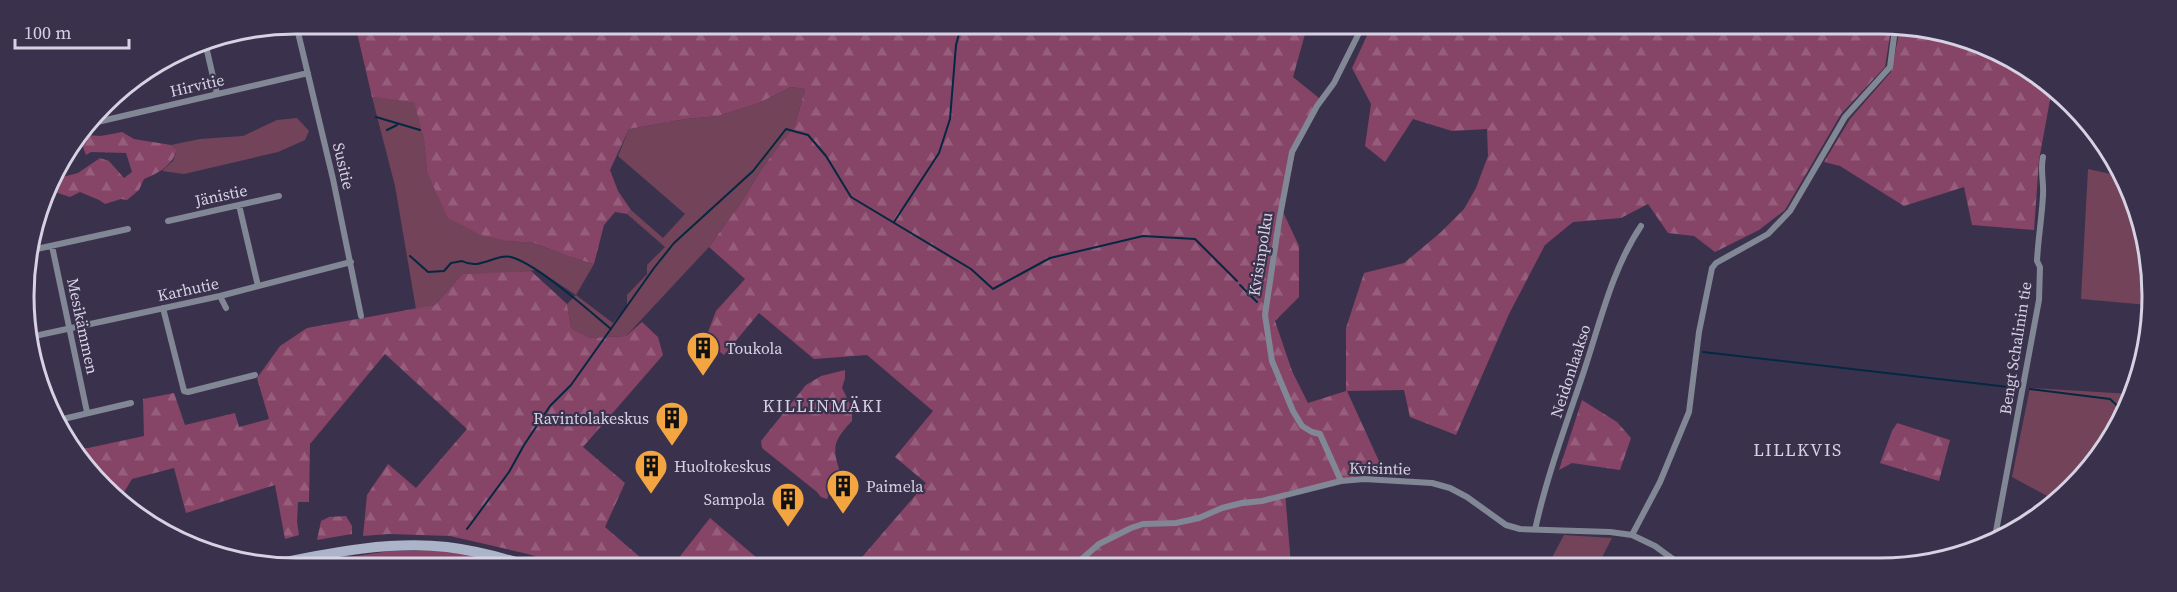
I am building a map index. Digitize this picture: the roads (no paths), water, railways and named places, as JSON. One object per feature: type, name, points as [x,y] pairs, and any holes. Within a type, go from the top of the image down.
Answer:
[{"type":"main road","points":[[309,558],[361,549],[437,546],[470,550],[500,558]]},
{"type":"street","name":"Susitie","points":[[298,34],[351,262],[361,316]]},
{"type":"street","name":"Kvisinpolku","points":[[1341,481],[1320,434],[1302,426],[1293,411],[1272,361],[1265,315],[1278,221],[1292,152],[1317,106],[1334,83],[1358,34]]},
{"type":"street","points":[[1632,535],[1660,482],[1689,412],[1699,332],[1712,268],[1716,262],[1768,234],[1790,211],[1845,117],[1890,67],[1894,35]]},
{"type":"street","points":[[206,50],[217,94]]},
{"type":"street","name":"Hirvitie","points":[[102,121],[308,73]]},
{"type":"street","name":"Bengt Schalinin tie","points":[[1996,531],[2039,300],[2040,267],[2037,261],[2042,214],[2041,164],[2043,157]]},
{"type":"street","name":"Jänistie","points":[[168,220],[279,196]]},
{"type":"street","points":[[239,205],[258,286]]},
{"type":"street","name":"Neidonlaakso","points":[[1535,530],[1599,324],[1627,248],[1641,226]]},
{"type":"street","points":[[39,248],[128,229]]},
{"type":"street","name":"Mesikämmen","points":[[51,246],[87,412]]},
{"type":"street","name":"Karhutie","points":[[38,335],[220,296],[351,262]]},
{"type":"street","points":[[220,296],[226,308]]},
{"type":"street","points":[[163,308],[184,391],[188,392],[255,375]]},
{"type":"street","points":[[65,418],[131,403]]},
{"type":"street","name":"Kvisintie","points":[[1083,558],[1099,544],[1143,524],[1188,521],[1222,508],[1262,501],[1341,481],[1364,479],[1432,483],[1467,497],[1506,525],[1520,529],[1610,531],[1632,535],[1655,546],[1671,558]]},
{"type":"waterway","points":[[894,222],[939,153],[950,119],[959,34]]},
{"type":"waterway","points":[[376,117],[420,130]]},
{"type":"waterway","points":[[387,130],[397,125]]},
{"type":"waterway","points":[[467,529],[509,472],[550,406],[571,385],[654,268],[674,243],[753,171],[786,129],[808,135],[826,156],[851,197],[971,269],[993,289],[1050,258],[1143,236],[1195,239],[1237,281]]},
{"type":"waterway","points":[[410,256],[428,272],[444,271],[451,263],[462,261],[475,264],[505,256],[511,257],[522,261],[548,278],[611,329]]},
{"type":"waterway","points":[[1240,285],[1257,302]]},
{"type":"waterway","points":[[1703,352],[2017,388]]},
{"type":"waterway","points":[[2030,389],[2110,399],[2118,407]]},
{"type":"place","name":"Toukola","points":[[703,377]]},
{"type":"place","name":"Ravintolakeskus","points":[[672,447]]},
{"type":"place","name":"Huoltokeskus","points":[[651,495]]},
{"type":"place","name":"Paimela","points":[[843,515]]},
{"type":"place","name":"Sampola","points":[[788,528]]},
{"type":"district","name":"KILLINMÄKI","points":[[823,405]]},
{"type":"district","name":"LILLKVIS","points":[[1798,449]]}]
